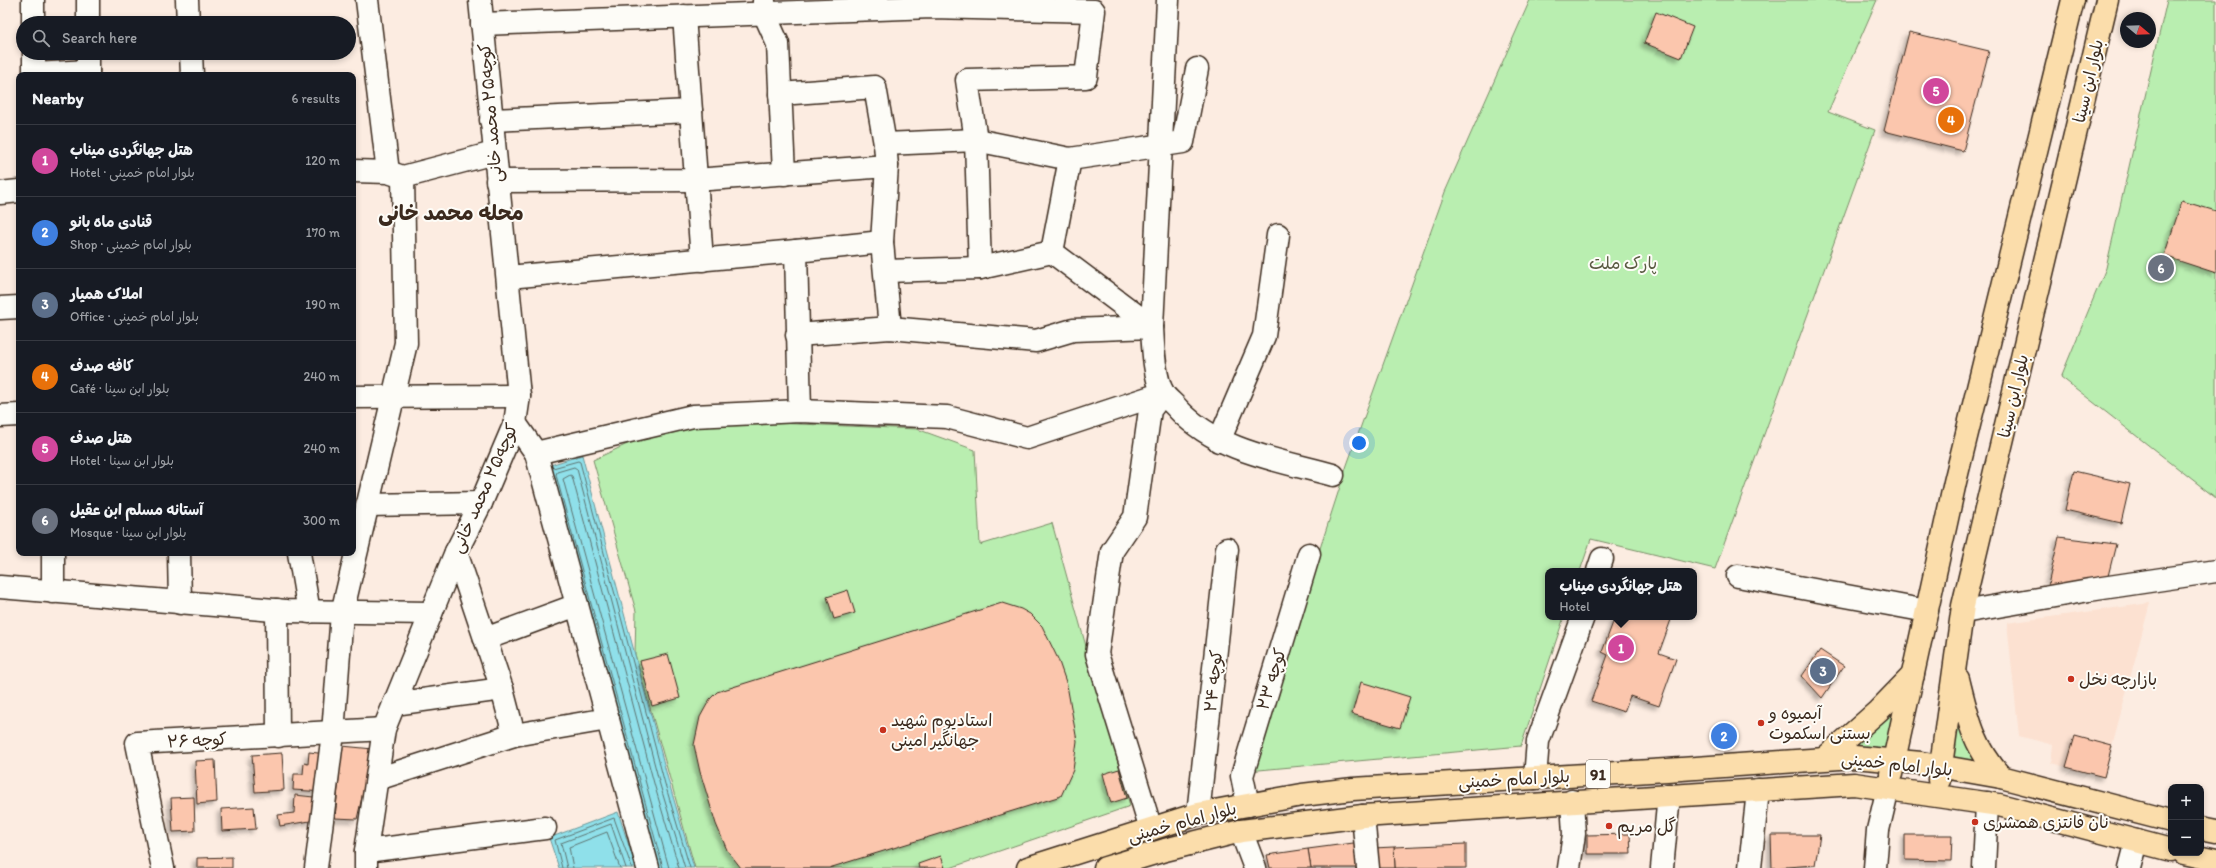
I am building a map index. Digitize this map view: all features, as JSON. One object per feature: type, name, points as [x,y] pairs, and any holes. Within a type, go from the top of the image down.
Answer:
[{"type":"main road","name":"بلوار ابن سینا","points":[[1888,788],[1957,475],[2073,0]]},
{"type":"main road","name":"بلوار ابن سینا","points":[[1937,795],[1963,612],[1989,496],[2108,0]]},
{"type":"main road","points":[[1955,668],[1973,736],[1986,760],[2001,777]]},
{"type":"main road","points":[[1824,758],[1878,711],[1913,675]]},
{"type":"main road","name":"بلوار امام خمینی","points":[[1028,868],[1198,814],[1302,795],[1353,789],[1792,762],[1854,756],[1894,760],[2001,777],[2168,820]]},
{"type":"main road","name":"بلوار امام خمینی","points":[[1105,868],[1165,850],[1241,831],[1363,816],[1572,801],[1854,784],[1987,803],[2168,849]]},
{"type":"main road","points":[[2204,829],[2216,831]]},
{"type":"main road","points":[[2198,856],[2216,860]]},
{"type":"street","points":[[33,0],[33,16]]},
{"type":"street","points":[[88,0],[88,16]]},
{"type":"street","points":[[187,0],[188,16]]},
{"type":"street","points":[[356,553],[406,343],[395,175],[367,0]]},
{"type":"street","name":"کوچه۲۵ محمد خانی","points":[[366,860],[384,729],[456,552],[481,504],[514,423],[519,396],[508,277],[496,181],[480,0]]},
{"type":"street","points":[[1168,0],[1152,327],[1154,359],[1163,393],[1198,428],[1219,441],[1245,451],[1333,475]]},
{"type":"street","points":[[482,24],[674,11],[764,7],[932,7],[1094,11],[1086,77],[967,80],[976,140],[980,268]]},
{"type":"street","points":[[764,7],[778,44],[784,174]]},
{"type":"street","points":[[674,11],[690,111],[702,260]]},
{"type":"street","points":[[34,60],[34,72]]},
{"type":"street","points":[[191,60],[192,72]]},
{"type":"street","points":[[52,72],[88,66]]},
{"type":"street","points":[[885,144],[976,140],[1070,159],[1183,142],[1197,69]]},
{"type":"street","points":[[780,94],[875,87],[885,144],[887,166],[882,242],[886,271],[890,328]]},
{"type":"street","points":[[491,120],[690,111]]},
{"type":"street","points":[[356,171],[395,175],[494,153]]},
{"type":"street","points":[[1052,252],[1070,159]]},
{"type":"street","points":[[496,181],[695,180],[887,166]]},
{"type":"street","points":[[0,193],[16,191]]},
{"type":"street","points":[[1219,441],[1264,336],[1278,235]]},
{"type":"street","points":[[508,277],[796,252],[882,242]]},
{"type":"street","points":[[796,252],[800,411]]},
{"type":"street","points":[[886,271],[980,268],[1052,252],[1152,327]]},
{"type":"street","points":[[0,308],[16,307]]},
{"type":"street","points":[[797,335],[890,328],[1036,341],[1073,330],[1152,327]]},
{"type":"street","points":[[536,453],[693,416],[800,411],[947,417],[1027,438],[1163,393]]},
{"type":"street","points":[[1151,829],[1127,757],[1096,654],[1112,551],[1135,517],[1150,410],[1163,393]]},
{"type":"street","points":[[356,397],[519,396]]},
{"type":"street","points":[[0,416],[16,414]]},
{"type":"street","points":[[514,423],[536,453],[648,868]]},
{"type":"street","points":[[367,505],[481,504]]},
{"type":"street","name":"کوچه ۲۴","points":[[1198,814],[1227,549]]},
{"type":"street","points":[[456,552],[502,689],[514,735]]},
{"type":"street","name":"کوچه ۲۳","points":[[1248,805],[1242,776],[1309,554]]},
{"type":"street","points":[[53,556],[53,592]]},
{"type":"street","points":[[179,556],[180,603]]},
{"type":"street","points":[[300,556],[309,612]]},
{"type":"street","points":[[316,868],[333,733],[342,613],[355,556]]},
{"type":"street","points":[[1963,612],[2088,590],[2216,571]]},
{"type":"street","points":[[1738,576],[1927,611]]},
{"type":"street","points":[[0,587],[180,603],[309,612],[431,613]]},
{"type":"street","points":[[485,639],[577,604]]},
{"type":"street","points":[[278,610],[278,736]]},
{"type":"street","points":[[1535,778],[1538,742],[1581,620]]},
{"type":"street","points":[[394,704],[502,689]]},
{"type":"street","points":[[377,779],[514,735],[608,719]]},
{"type":"street","name":"کوچه ۲۶","points":[[163,868],[137,743],[384,729]]},
{"type":"street","points":[[1875,868],[1878,830],[1888,788]]},
{"type":"street","points":[[1750,868],[1758,790]]},
{"type":"street","points":[[1662,868],[1669,795]]},
{"type":"street","points":[[1569,868],[1574,834],[1572,801]]},
{"type":"street","points":[[1984,868],[1987,803]]},
{"type":"street","points":[[1363,816],[1368,868]]},
{"type":"street","points":[[366,860],[545,828]]},
{"type":"street","points":[[1241,831],[1255,868]]},
{"type":"street","points":[[2130,868],[2137,841]]},
{"type":"shaded area","name":"بازارچه نخل","points":[[2150,603],[2112,746],[2075,736],[2066,767],[2051,763],[2053,745],[2019,736],[2007,623]]},
{"type":"green space","name":"پارک ملت","points":[[1530,0],[1877,0],[1828,112],[1875,130],[1715,569],[1591,539],[1581,568],[1545,568],[1545,620],[1563,620],[1521,746],[1248,771],[1347,465],[1445,192]]},
{"type":"green space","points":[[2167,0],[2216,0],[2216,498],[2061,377],[2106,268]]},
{"type":"green space","name":"استادیوم شهید جهانگیر امینی","points":[[681,419],[917,429],[975,450],[980,545],[1052,523],[1130,806],[950,868],[695,868],[635,654],[636,611],[593,460]]},
{"type":"green space","points":[[1905,691],[1891,756],[1839,753]]},
{"type":"green space","points":[[1956,701],[1981,769],[1946,764]]},
{"type":"water","points":[[582,455],[669,783],[694,868],[654,868],[544,467]]},
{"type":"water","points":[[618,812],[636,868],[559,868],[549,838]]},
{"type":"building","points":[[1656,12],[1693,27],[1681,58],[1644,43]]},
{"type":"building","points":[[1909,32],[1989,51],[1963,151],[1884,131]]},
{"type":"building","points":[[2182,201],[2216,211],[2216,273],[2164,256]]},
{"type":"building","points":[[2074,471],[2130,484],[2121,523],[2065,510]]},
{"type":"building","points":[[2059,537],[2116,544],[2107,580],[2047,589]]},
{"type":"building","points":[[848,590],[855,613],[834,619],[827,597]]},
{"type":"building","points":[[1002,603],[1021,609],[1030,614],[1042,626],[1058,659],[1067,685],[1077,741],[1073,770],[1061,796],[829,868],[741,868],[727,850],[716,824],[700,772],[694,745],[700,717],[710,699],[717,692]]},
{"type":"building","points":[[1614,620],[1671,620],[1659,653],[1676,659],[1659,706],[1630,696],[1624,712],[1591,701],[1608,655],[1602,652]]},
{"type":"building","points":[[1820,650],[1844,666],[1822,698],[1802,676]]},
{"type":"building","points":[[668,654],[680,698],[652,706],[640,661]]},
{"type":"building","points":[[1361,682],[1410,697],[1400,728],[1352,714]]},
{"type":"building","points":[[2075,736],[2112,746],[2104,777],[2066,767]]},
{"type":"building","points":[[342,746],[373,749],[357,819],[335,818]]},
{"type":"building","points":[[309,752],[327,754],[324,792],[293,790],[294,774],[303,774],[304,763],[308,764]]},
{"type":"building","points":[[282,753],[284,790],[255,792],[252,755]]},
{"type":"building","points":[[215,760],[217,802],[197,804],[195,761]]},
{"type":"building","points":[[1119,769],[1127,798],[1111,803],[1103,774]]},
{"type":"building","points":[[295,795],[323,798],[322,819],[280,826],[278,815],[294,813]]},
{"type":"building","points":[[194,797],[195,831],[173,832],[171,798]]},
{"type":"building","points":[[254,807],[256,829],[222,831],[221,809]]},
{"type":"building","points":[[1630,834],[1631,854],[1587,854],[1587,835]]},
{"type":"building","points":[[1771,835],[1820,835],[1815,865],[1772,868]]},
{"type":"building","points":[[1905,835],[1952,835],[1951,861],[1905,860]]},
{"type":"building","points":[[1361,842],[1365,868],[1311,868],[1308,849]]},
{"type":"building","points":[[1466,844],[1466,868],[1395,868],[1394,847]]},
{"type":"building","points":[[1394,847],[1395,868],[1374,868],[1373,848]]},
{"type":"building","points":[[1308,849],[1311,868],[1270,868],[1267,855]]},
{"type":"building","points":[[941,856],[945,868],[919,868],[918,864]]},
{"type":"building","points":[[232,857],[232,868],[197,868],[197,858]]},
{"type":"place","name":"هتل صدف","points":[[1936,91]]},
{"type":"place","name":"کافه صدف","points":[[1951,120]]},
{"type":"place","name":"آستانه مسلم ابن عقیل","points":[[2161,268]]},
{"type":"place","name":"هتل جهانگردی میناب","points":[[1621,648]]},
{"type":"place","name":"املاک همیار","points":[[1823,671]]},
{"type":"place","name":"بازارچه نخل","points":[[2071,679]]},
{"type":"place","name":"آبمیوه و بستنی اسکموت","points":[[1761,723]]},
{"type":"place","name":"استادیوم شهید جهانگیر امینی","points":[[883,730]]},
{"type":"place","name":"قنادی ماه بانو","points":[[1724,736]]},
{"type":"place","name":"نان فانتزی همشری","points":[[1975,822]]},
{"type":"place","name":"گل مریم","points":[[1609,826]]},
{"type":"district","name":"محله محمد خانی","points":[[451,212]]}]
